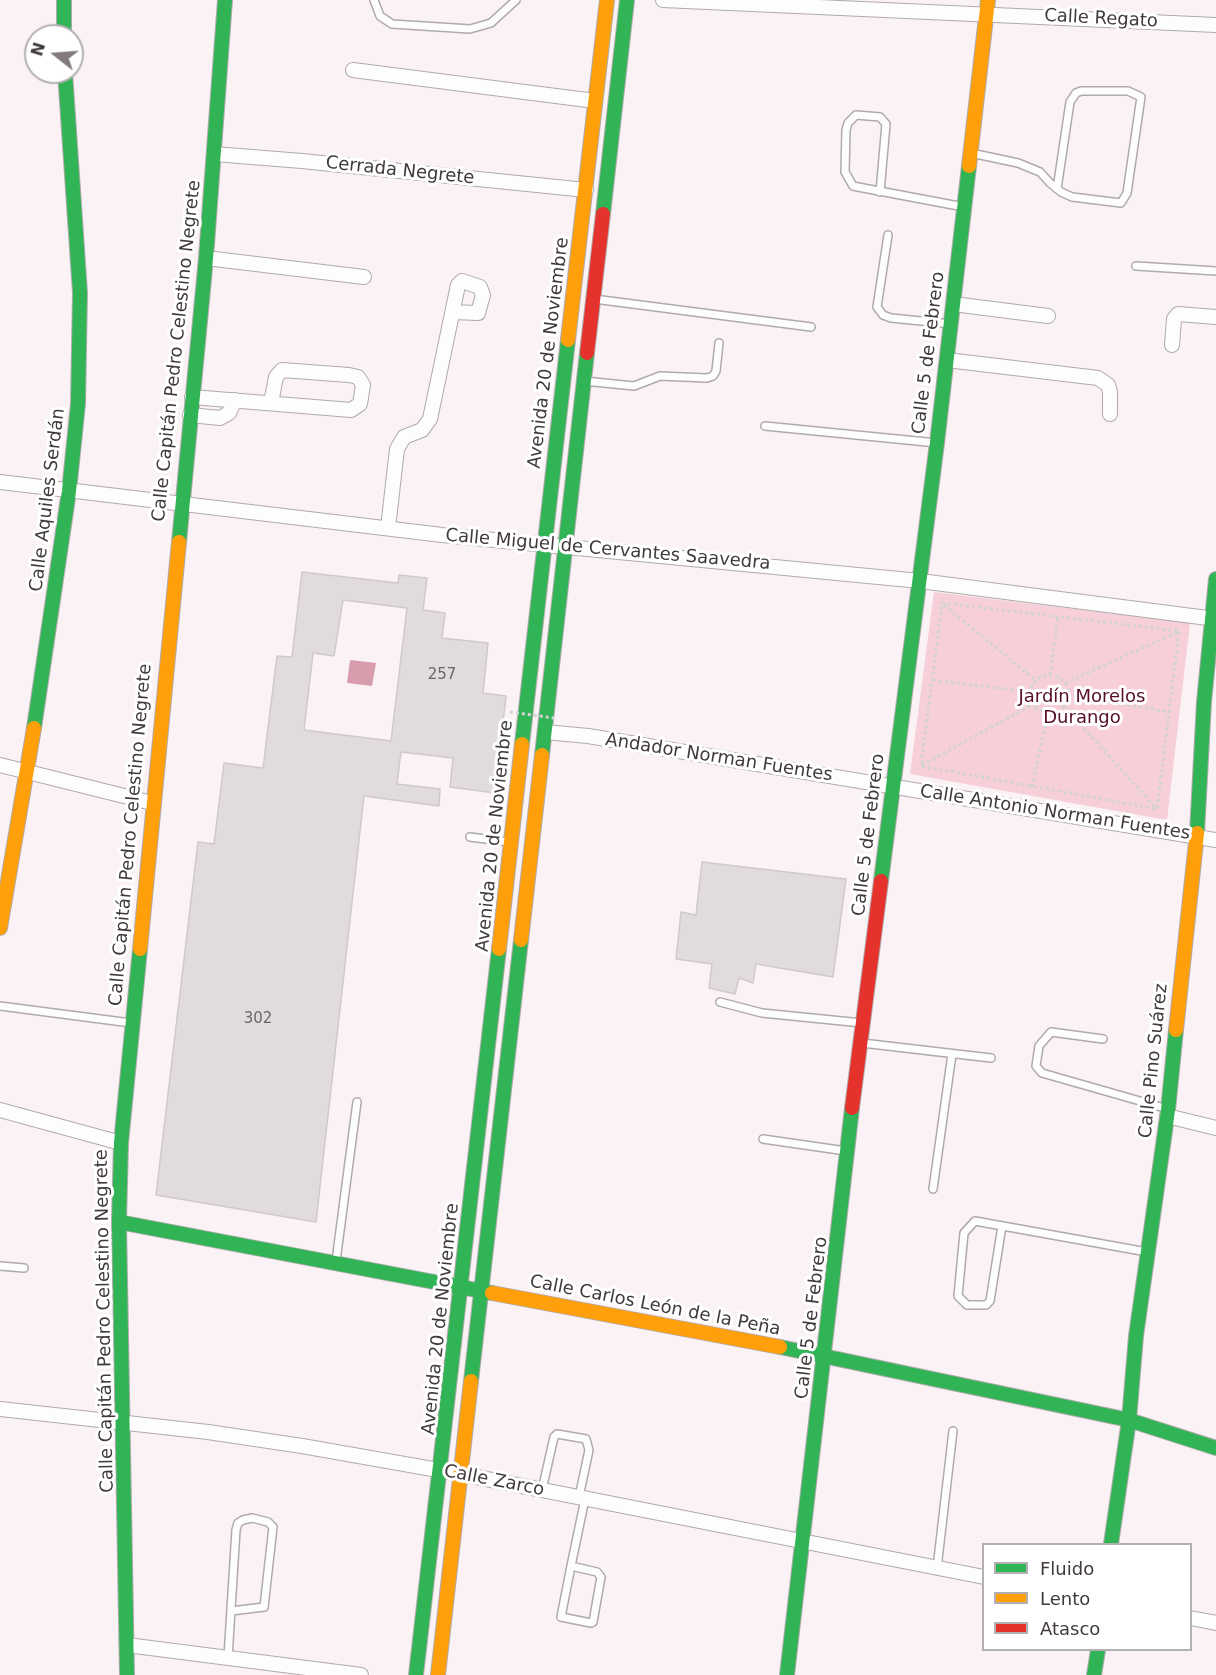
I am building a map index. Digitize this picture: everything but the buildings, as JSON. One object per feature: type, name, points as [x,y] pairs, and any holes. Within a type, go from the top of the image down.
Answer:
[{"type":"street","points":[[64,0],[64,24]]},
{"type":"street","name":"Calle Capitán Pedro Celestino Negrete","points":[[127,1675],[119,1222],[121,1143],[206,258],[225,0]]},
{"type":"street","name":"Avenida 20 de Noviembre","points":[[416,1675],[442,1470],[607,0]]},
{"type":"street","name":"Avenida 20 de Noviembre","points":[[438,1675],[627,0]]},
{"type":"street","name":"Calle Regato","points":[[663,0],[988,7],[1216,25]]},
{"type":"street","name":"Calle 5 de Febrero","points":[[788,1675],[860,1042],[920,581],[988,7]]},
{"type":"street","points":[[353,70],[596,101]]},
{"type":"street","name":"Calle Aquiles Serdán","points":[[0,928],[28,772],[69,491],[78,404],[81,330],[66,84]]},
{"type":"street","name":"Cerrada Negrete","points":[[214,154],[586,190]]},
{"type":"street","points":[[206,258],[364,277]]},
{"type":"street","points":[[953,304],[1048,316]]},
{"type":"street","points":[[388,528],[397,449],[404,437],[422,430],[430,419],[453,312]]},
{"type":"street","points":[[1172,345],[1174,319],[1178,314],[1216,316]]},
{"type":"street","points":[[947,360],[1098,378],[1108,385],[1110,414]]},
{"type":"street","points":[[192,396],[351,411],[360,404],[363,385],[358,377],[349,375],[282,370],[276,377],[271,403]]},
{"type":"street","points":[[190,415],[220,418],[229,413],[235,400]]},
{"type":"street","name":"Calle Miguel de Cervantes Saavedra","points":[[0,482],[388,528],[920,581],[1213,618]]},
{"type":"street","name":"Calle Pino Suárez","points":[[1111,1543],[1129,1420],[1136,1336],[1147,1252],[1168,1113],[1197,835],[1216,579]]},
{"type":"street","name":"Andador Norman Fuentes","points":[[544,732],[893,787]]},
{"type":"street","points":[[0,765],[152,803]]},
{"type":"street","name":"Calle Antonio Norman Fuentes","points":[[893,787],[1197,835],[1216,840]]},
{"type":"street","points":[[0,1110],[121,1143]]},
{"type":"street","points":[[1168,1113],[1216,1128]]},
{"type":"street","name":"Calle Carlos León de la Peña","points":[[119,1222],[336,1261],[481,1292],[826,1356],[1129,1420],[1216,1448]]},
{"type":"street","name":"Calle Zarco","points":[[0,1409],[124,1422],[302,1446],[442,1470],[982,1577]]},
{"type":"street","points":[[1192,1618],[1216,1623]]},
{"type":"street","points":[[128,1645],[361,1675]]},
{"type":"street","points":[[1094,1675],[1098,1651]]},
{"type":"lane","points":[[374,0],[380,16],[392,24],[470,28],[491,23],[516,0]]},
{"type":"lane","points":[[971,153],[1018,163],[1040,172],[1057,189],[1072,197],[1120,203],[1124,200],[1141,97],[1128,91],[1081,91],[1076,93],[1070,102],[1057,189]]},
{"type":"lane","points":[[880,192],[886,124],[880,117],[856,115],[848,123],[846,130],[845,172],[848,181],[858,187],[880,192],[964,207]]},
{"type":"lane","points":[[888,235],[877,307],[883,315],[891,318],[951,324]]},
{"type":"lane","points":[[1136,266],[1216,271]]},
{"type":"lane","points":[[594,299],[811,327]]},
{"type":"lane","points":[[584,381],[634,386],[660,376],[707,378],[713,376],[716,371],[719,343]]},
{"type":"lane","points":[[765,426],[937,443]]},
{"type":"lane","points":[[470,837],[512,843]]},
{"type":"lane","points":[[720,1002],[762,1013],[863,1023]]},
{"type":"lane","points":[[0,1006],[132,1023]]},
{"type":"lane","points":[[1103,1039],[1051,1032],[1039,1046],[1036,1066],[1049,1075],[1168,1113]]},
{"type":"lane","points":[[860,1042],[991,1058]]},
{"type":"lane","points":[[933,1189],[952,1054]]},
{"type":"lane","points":[[336,1261],[357,1101]]},
{"type":"lane","points":[[763,1139],[849,1152]]},
{"type":"lane","points":[[1002,1226],[990,1301],[986,1305],[967,1305],[958,1296],[966,1228],[975,1221],[1147,1252]]},
{"type":"lane","points":[[0,1266],[24,1268]]},
{"type":"lane","points":[[937,1568],[953,1431]]},
{"type":"lane","points":[[542,1490],[554,1437],[557,1434],[586,1439],[589,1450],[561,1617],[594,1622],[602,1577],[597,1572],[571,1566]]},
{"type":"lane","points":[[228,1657],[231,1611],[238,1523],[252,1518],[268,1522],[273,1527],[264,1607],[231,1611]]},
{"type":"path","points":[[942,603],[1179,631]]},
{"type":"path","points":[[942,603],[1035,680]]},
{"type":"path","points":[[921,766],[942,603]]},
{"type":"path","points":[[1050,675],[1058,617]]},
{"type":"path","points":[[1065,683],[1179,631]]},
{"type":"path","points":[[1157,809],[1179,631]]},
{"type":"path","points":[[1032,705],[1029,692],[1035,680],[1050,675],[1065,683],[1068,695],[1064,706],[1048,713]]},
{"type":"path","points":[[932,680],[1029,692]]},
{"type":"path","points":[[1068,695],[1170,712]]},
{"type":"path","points":[[921,766],[1032,705]]},
{"type":"path","points":[[1032,705],[1048,713]]},
{"type":"path","points":[[1064,706],[1157,809]]},
{"type":"path","points":[[510,712],[554,718]]},
{"type":"path","points":[[1032,787],[1048,713]]},
{"type":"path","points":[[921,766],[1157,809]]},
{"type":"green space","name":"Jardín Morelos Durango","points":[[934,592],[1190,623],[1167,820],[910,774]]},
{"type":"shaded area","points":[[350,660],[376,663],[372,686],[347,683]]},
{"type":"traffic: fast","points":[[64,0],[64,24]]},
{"type":"traffic: fast","points":[[179,542],[206,258],[225,0]]},
{"type":"traffic: fast","points":[[603,214],[627,0]]},
{"type":"traffic: fast","points":[[34,728],[69,491],[78,404],[80,293],[66,84]]},
{"type":"traffic: fast","points":[[881,881],[937,443],[969,166]]},
{"type":"traffic: fast","points":[[522,744],[568,340]]},
{"type":"traffic: fast","points":[[542,755],[587,353]]},
{"type":"traffic: fast","points":[[1197,833],[1204,702],[1216,579]]},
{"type":"traffic: fast","points":[[471,1381],[521,940]]},
{"type":"traffic: fast","points":[[127,1675],[119,1222],[121,1143],[140,949]]},
{"type":"traffic: fast","points":[[416,1675],[499,949]]},
{"type":"traffic: fast","points":[[1111,1543],[1129,1420],[1136,1336],[1168,1110],[1176,1030]]},
{"type":"traffic: fast","points":[[787,1675],[852,1108]]},
{"type":"traffic: fast","points":[[119,1222],[492,1293]]},
{"type":"traffic: fast","points":[[780,1347],[1129,1420],[1216,1448]]},
{"type":"traffic: fast","points":[[1094,1675],[1098,1651]]},
{"type":"traffic: slow","points":[[568,340],[607,0]]},
{"type":"traffic: slow","points":[[969,166],[988,0]]},
{"type":"traffic: slow","points":[[140,949],[179,542]]},
{"type":"traffic: slow","points":[[0,928],[34,728]]},
{"type":"traffic: slow","points":[[499,949],[522,744]]},
{"type":"traffic: slow","points":[[521,940],[542,755]]},
{"type":"traffic: slow","points":[[1176,1030],[1197,833]]},
{"type":"traffic: slow","points":[[492,1293],[780,1347]]},
{"type":"traffic: slow","points":[[438,1675],[471,1381]]},
{"type":"traffic: jam","points":[[587,353],[603,214]]},
{"type":"traffic: jam","points":[[852,1108],[881,881]]}]
